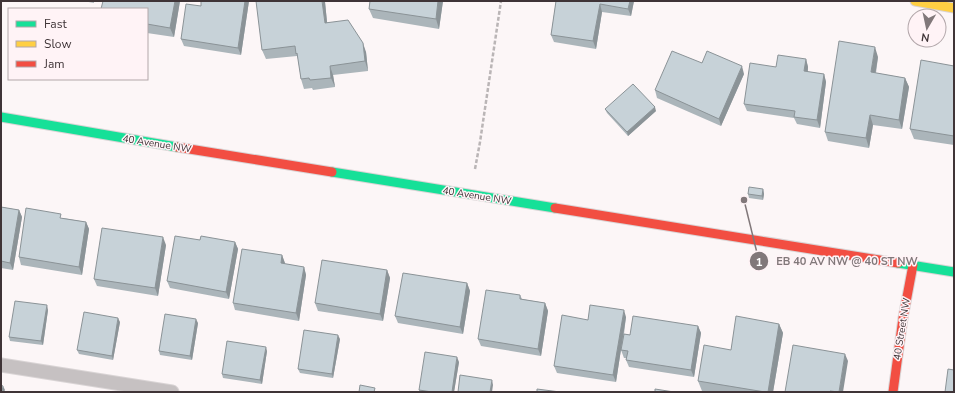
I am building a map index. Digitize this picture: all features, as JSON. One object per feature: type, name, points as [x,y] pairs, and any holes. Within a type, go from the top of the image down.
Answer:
[{"type":"street","points":[[915,1],[954,8]]},
{"type":"street","name":"40 Avenue NW","points":[[1,118],[954,272]]},
{"type":"street","name":"40 Street NW","points":[[893,392],[903,318],[913,265]]},
{"type":"lane","points":[[1,365],[172,392]]},
{"type":"path","points":[[470,195],[480,142],[501,1]]},
{"type":"building","points":[[103,1],[175,1],[170,28],[148,24],[148,8],[101,8]]},
{"type":"building","points":[[201,1],[245,1],[238,48],[181,39],[186,4],[201,6]]},
{"type":"building","points":[[256,1],[322,1],[325,23],[348,20],[363,43],[365,61],[330,66],[331,78],[310,80],[309,78],[301,79],[295,46],[262,50]]},
{"type":"building","points":[[370,1],[438,1],[436,19],[369,9]]},
{"type":"building","points":[[556,1],[630,1],[628,9],[600,4],[593,41],[551,35]]},
{"type":"building","points":[[839,41],[875,47],[871,72],[905,78],[899,120],[870,115],[866,138],[825,132]]},
{"type":"building","points":[[672,51],[702,63],[707,51],[742,66],[719,119],[655,90]]},
{"type":"building","points":[[778,55],[806,59],[804,71],[824,74],[817,120],[794,117],[795,111],[744,104],[750,63],[776,67]]},
{"type":"building","points":[[921,60],[954,66],[954,136],[910,129]]},
{"type":"building","points":[[633,84],[655,107],[627,132],[605,109]]},
{"type":"building","points":[[749,187],[763,189],[762,196],[748,194]]},
{"type":"building","points":[[1,207],[19,210],[10,263],[1,261]]},
{"type":"building","points":[[26,208],[61,214],[60,218],[86,222],[79,267],[19,257]]},
{"type":"building","points":[[102,228],[163,237],[155,288],[94,279]]},
{"type":"building","points":[[175,236],[200,240],[201,236],[235,242],[226,292],[167,281]]},
{"type":"building","points":[[242,249],[282,255],[281,263],[304,267],[296,313],[233,303]]},
{"type":"building","points":[[322,260],[387,270],[380,314],[315,303]]},
{"type":"building","points":[[403,273],[467,283],[460,327],[395,316]]},
{"type":"building","points":[[486,290],[520,295],[520,299],[545,303],[538,349],[478,339]]},
{"type":"building","points":[[15,301],[47,305],[41,341],[9,337]]},
{"type":"building","points":[[590,305],[624,310],[613,375],[554,366],[562,315],[588,320]]},
{"type":"building","points":[[84,312],[118,318],[112,356],[77,350]]},
{"type":"building","points":[[165,314],[196,319],[190,356],[159,351]]},
{"type":"building","points":[[633,316],[698,326],[691,370],[626,360],[628,351],[621,350],[624,334],[630,335]]},
{"type":"building","points":[[736,316],[779,324],[768,392],[698,381],[704,345],[731,350]]},
{"type":"building","points":[[304,330],[338,335],[332,374],[298,369]]},
{"type":"building","points":[[227,341],[266,347],[260,380],[222,374]]},
{"type":"building","points":[[793,345],[845,354],[839,392],[785,392]]},
{"type":"building","points":[[425,352],[457,357],[452,392],[432,392],[419,390]]},
{"type":"building","points":[[948,369],[954,370],[954,392],[945,392]]},
{"type":"building","points":[[460,375],[492,380],[490,392],[458,392]]},
{"type":"building","points":[[360,385],[375,388],[374,392],[359,392]]},
{"type":"building","points":[[537,389],[560,392],[537,392]]},
{"type":"building","points":[[655,389],[674,392],[655,392]]},
{"type":"traffic: fast","points":[[1,117],[177,147]]},
{"type":"traffic: fast","points":[[332,172],[555,208]]},
{"type":"traffic: fast","points":[[898,263],[954,272]]},
{"type":"traffic: slow","points":[[915,1],[954,8]]},
{"type":"traffic: jam","points":[[177,147],[332,172]]},
{"type":"traffic: jam","points":[[555,208],[898,263]]},
{"type":"traffic: jam","points":[[893,392],[903,318],[913,265]]},
{"type":"place","name":"EB 40 AV NW @ 40 ST NW","points":[[744,200]]}]
